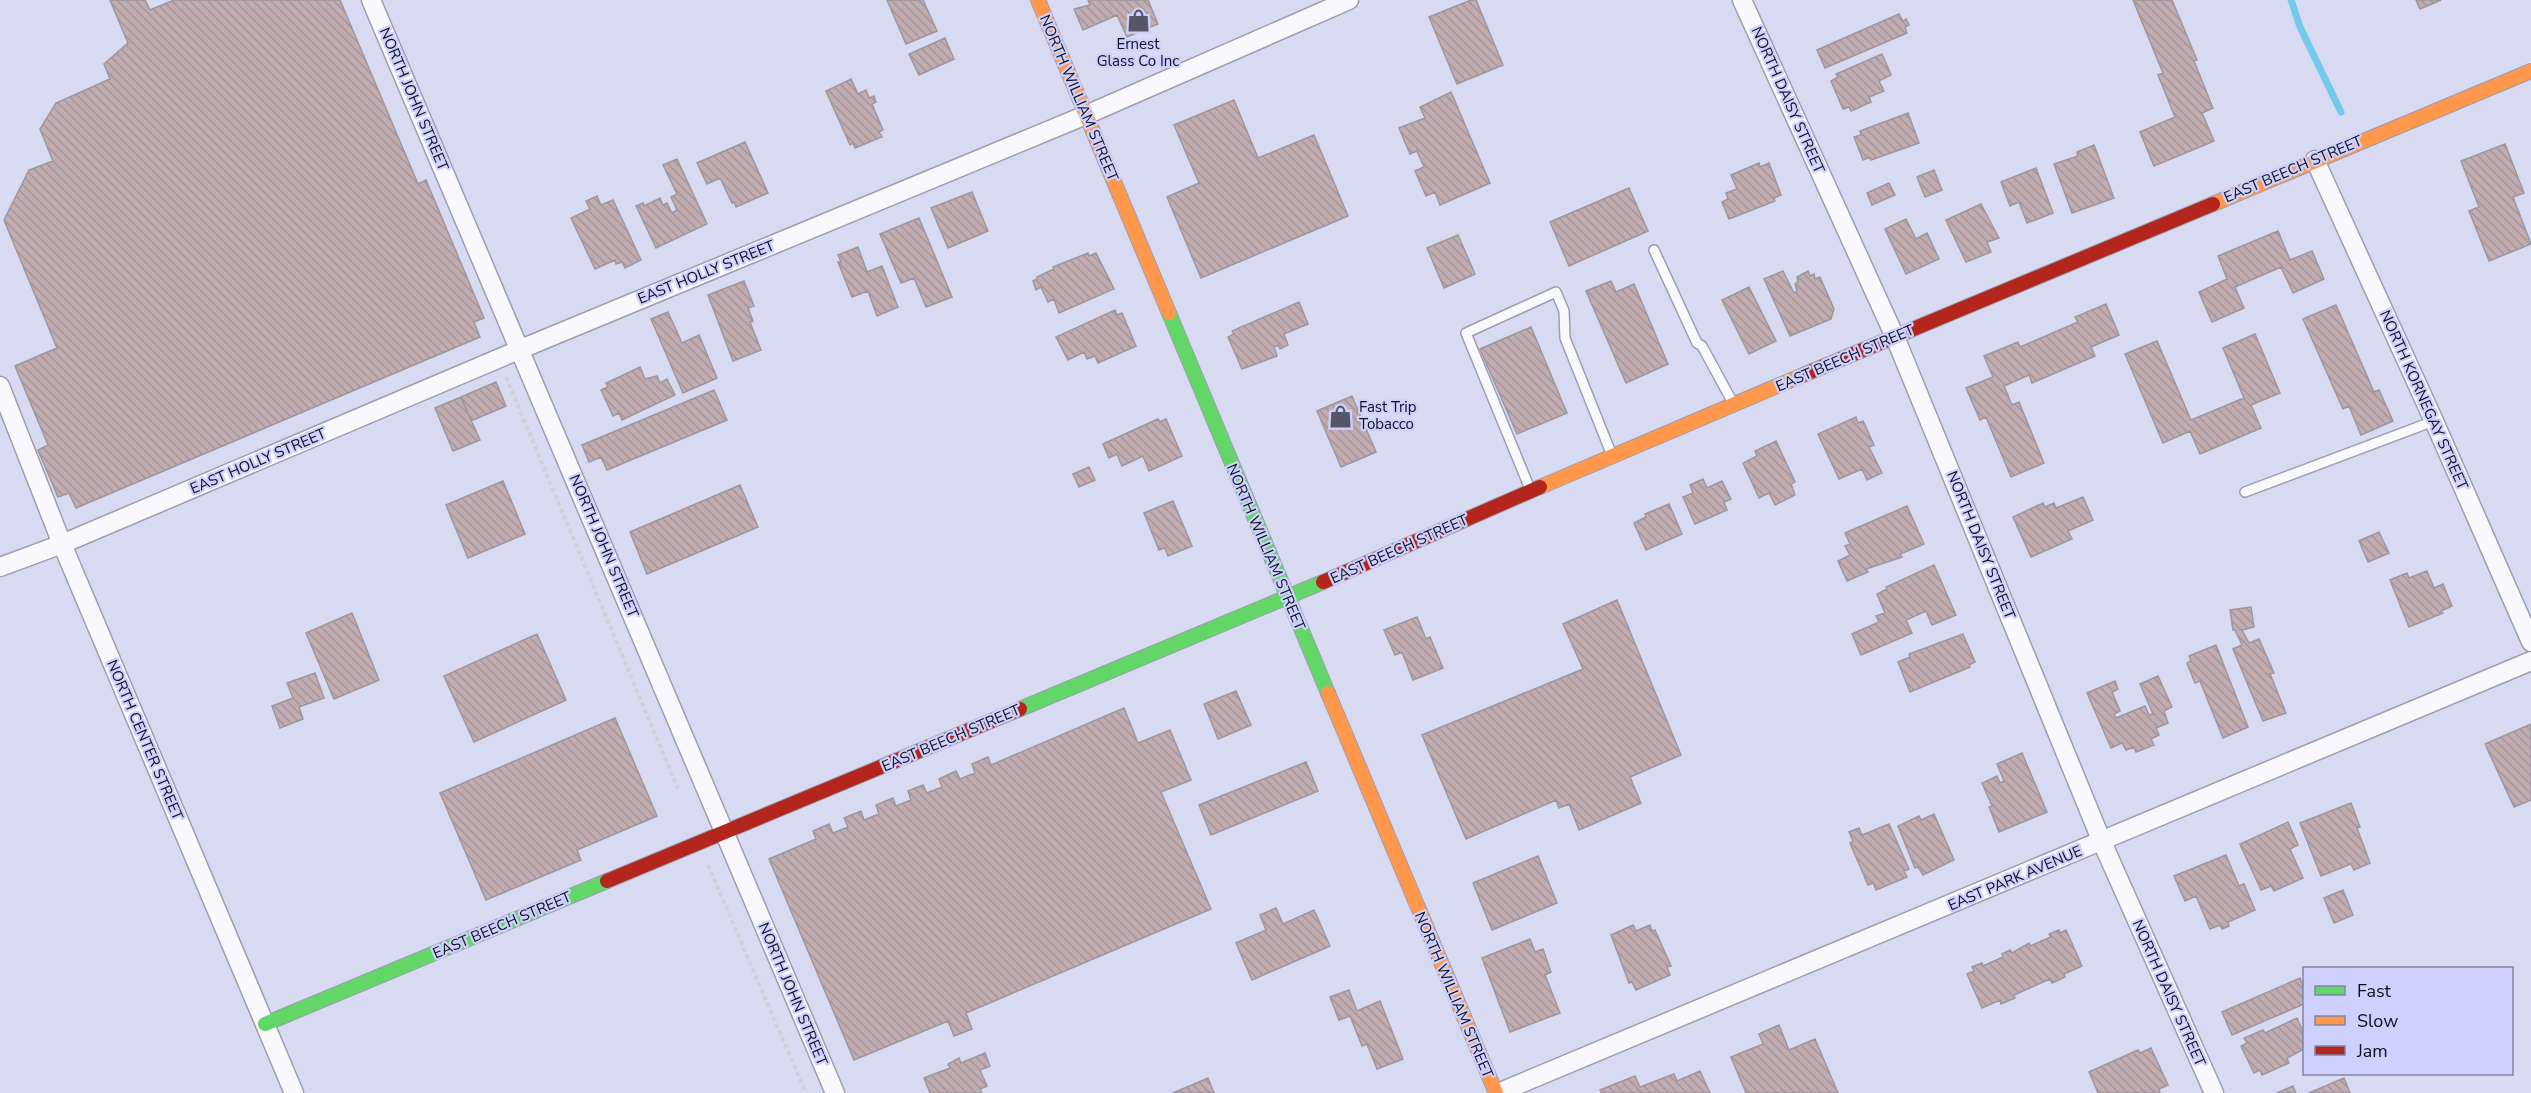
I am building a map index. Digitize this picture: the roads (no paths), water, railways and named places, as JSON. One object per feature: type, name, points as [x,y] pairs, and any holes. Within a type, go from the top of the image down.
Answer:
[{"type":"street","name":"NORTH JOHN STREET","points":[[371,0],[835,1093]]},
{"type":"street","name":"NORTH WILLIAM STREET","points":[[1038,0],[1287,598],[1497,1093]]},
{"type":"street","name":"EAST HOLLY STREET","points":[[0,567],[62,544],[521,349],[1086,115],[1350,0]]},
{"type":"street","name":"NORTH DAISY STREET","points":[[1742,0],[1895,337],[2102,842],[2214,1093]]},
{"type":"street","name":"EAST BEECH STREET","points":[[265,1024],[1287,598],[1612,455],[2315,160],[2528,74]]},
{"type":"street","name":"NORTH KORNEGAY STREET","points":[[2315,160],[2434,421],[2531,642]]},
{"type":"street","name":"NORTH CENTER STREET","points":[[0,386],[62,544],[294,1093]]},
{"type":"street","name":"EAST PARK AVENUE","points":[[1497,1093],[2531,661]]},
{"type":"lane","points":[[1654,250],[1697,343],[1702,346],[1734,405]]},
{"type":"lane","points":[[1531,492],[1466,333],[1556,292],[1563,311],[1565,338],[1612,455]]},
{"type":"lane","points":[[2246,492],[2434,421]]},
{"type":"waterway","points":[[2291,0],[2300,27],[2341,112]]},
{"type":"place","name":"Ernest Glass Co Inc","points":[[1138,20]]},
{"type":"place","name":"Fast Trip Tobacco","points":[[1341,416]]}]
